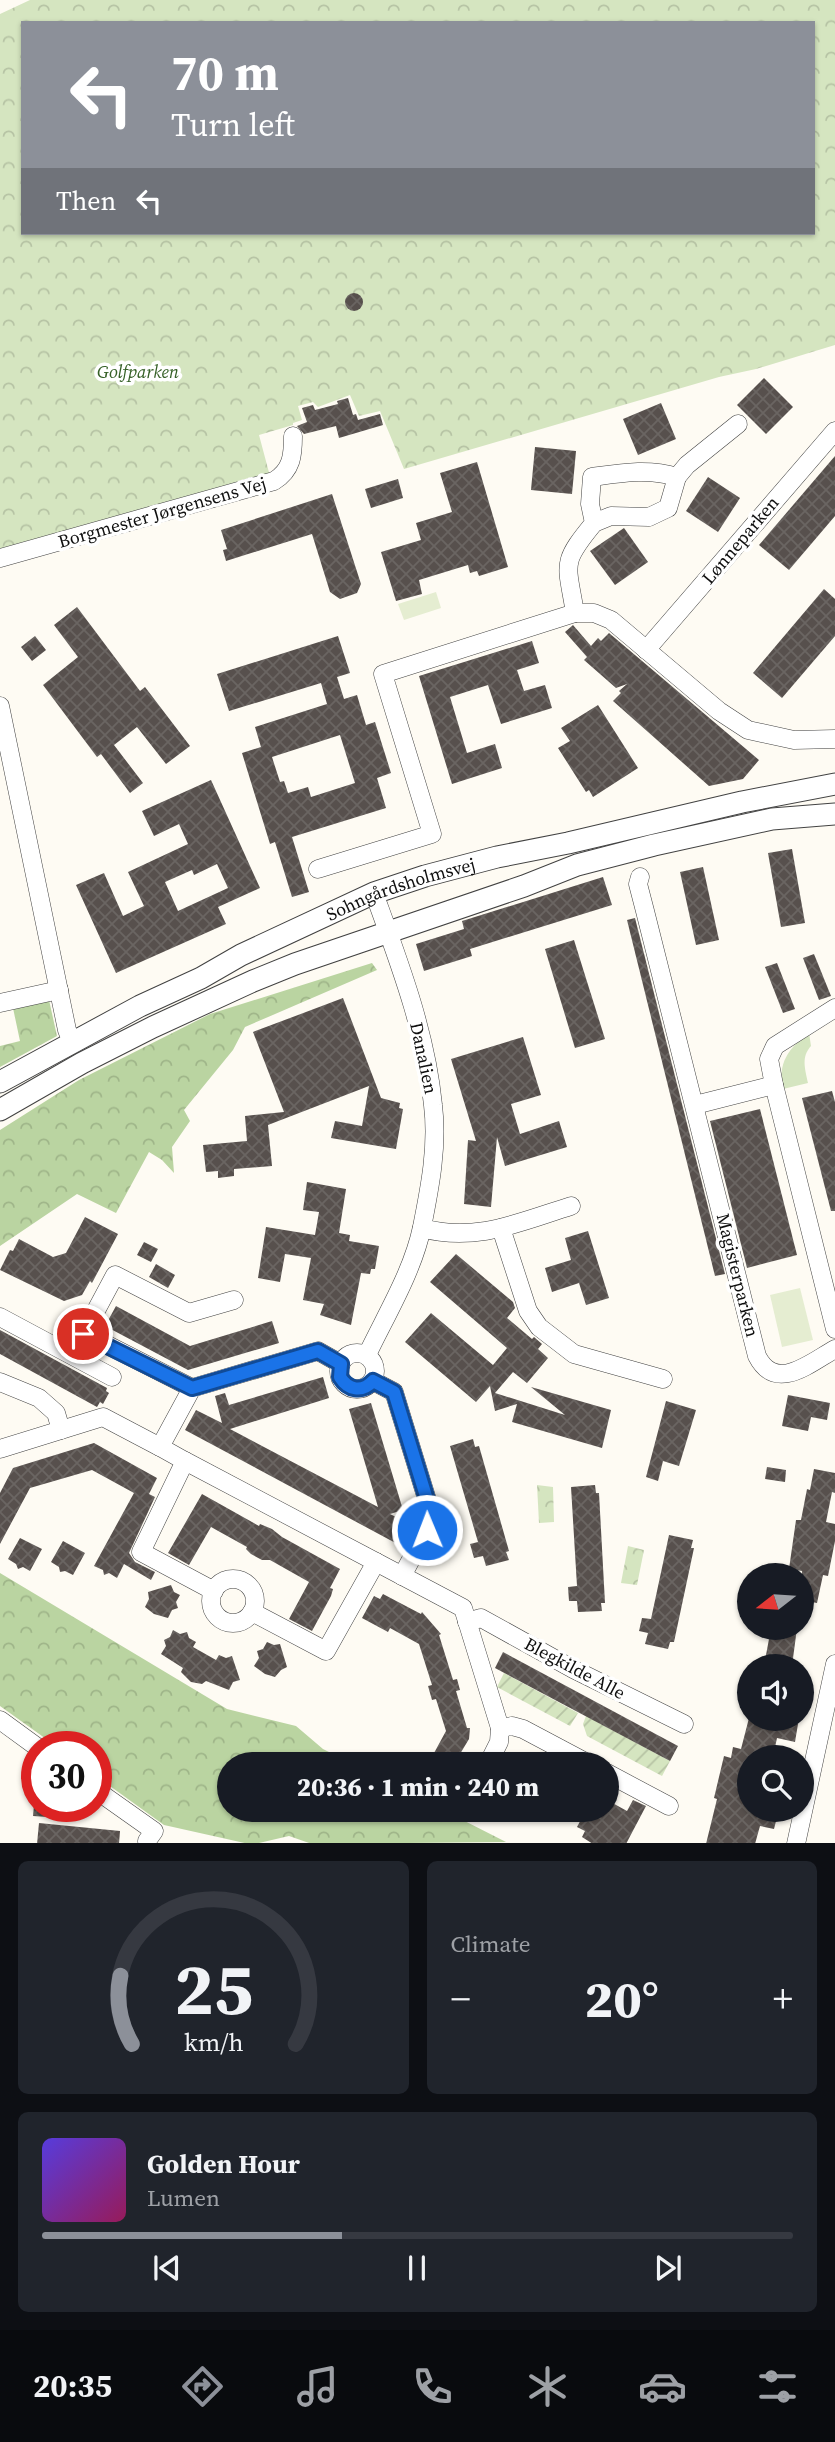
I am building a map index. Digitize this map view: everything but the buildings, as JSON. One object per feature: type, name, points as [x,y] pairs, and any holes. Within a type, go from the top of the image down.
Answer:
[{"type":"street","points":[[575,613],[566,569],[573,548],[594,523],[611,516],[649,517],[668,508],[677,477],[738,424]]},
{"type":"street","name":"Lønneparken","points":[[646,650],[835,431]]},
{"type":"street","name":"Borgmester Jørgensens Vej","points":[[0,558],[274,481],[285,474],[293,456],[293,436]]},
{"type":"street","points":[[594,523],[590,504],[592,477],[632,471],[660,472],[677,477]]},
{"type":"street","points":[[318,869],[432,834],[383,674],[575,613],[594,613],[611,620],[719,711],[748,730],[794,740],[835,739]]},
{"type":"street","points":[[0,706],[67,1030],[72,1042]]},
{"type":"street","name":"Sohngårdsholmsvej","points":[[0,1082],[240,955],[374,894],[425,876],[497,856],[835,784]]},
{"type":"street","name":"Sohngårdsholmsvej","points":[[0,1110],[82,1063],[212,999],[295,964],[524,886],[577,865],[739,826],[835,812]]},
{"type":"street","name":"Magisterparken","points":[[640,877],[638,884],[757,1356],[769,1372],[780,1375],[793,1372],[835,1349]]},
{"type":"street","name":"Danalien","points":[[367,1355],[402,1281],[422,1228],[433,1173],[434,1106],[416,1018],[374,894]]},
{"type":"street","points":[[0,1003],[59,990]]},
{"type":"street","points":[[835,1008],[775,1045],[769,1059],[835,1329]]},
{"type":"street","points":[[695,1105],[774,1085]]},
{"type":"street","points":[[422,1228],[442,1234],[467,1235],[501,1228],[571,1206]]},
{"type":"street","points":[[501,1228],[528,1311],[539,1327],[574,1354],[663,1379]]},
{"type":"street","points":[[74,1357],[83,1334],[115,1275],[189,1313],[234,1300]]},
{"type":"street","points":[[0,1317],[112,1377]]},
{"type":"street","points":[[83,1334],[192,1388],[318,1351],[341,1364]]},
{"type":"street","points":[[356,1352],[367,1355],[376,1370],[373,1381],[358,1389],[348,1386],[340,1377],[341,1364],[350,1354],[356,1352]]},
{"type":"street","points":[[373,1381],[394,1392],[433,1519],[402,1576]]},
{"type":"street","points":[[0,1382],[39,1398],[56,1413],[61,1430]]},
{"type":"street","points":[[160,1447],[192,1388]]},
{"type":"street","points":[[0,1449],[103,1416],[463,1608],[500,1728],[499,1742],[494,1752]]},
{"type":"street","points":[[186,1461],[141,1552],[214,1591]]},
{"type":"street","points":[[252,1612],[326,1651],[376,1562]]},
{"type":"street","points":[[223,1582],[243,1582],[253,1592],[252,1612],[247,1618],[233,1623],[219,1618],[212,1606],[214,1591],[223,1582]]},
{"type":"street","name":"Blegkilde Alle","points":[[467,1622],[481,1618],[573,1669],[684,1724]]},
{"type":"street","points":[[796,1843],[833,1684],[835,1664]]},
{"type":"street","points":[[0,1720],[21,1735]]},
{"type":"street","points":[[500,1728],[512,1726],[523,1729],[566,1752]]},
{"type":"street","points":[[619,1779],[669,1806]]},
{"type":"street","points":[[112,1802],[153,1831],[146,1841]]},
{"type":"green space","name":"Golfparken","points":[[30,0],[835,0],[835,345],[404,469],[380,411],[359,416],[350,395],[318,407],[313,402],[298,406],[302,420],[259,435],[271,480],[0,554],[0,14]]},
{"type":"green space","points":[[436,592],[441,608],[404,620],[398,604]]},
{"type":"green space","points":[[372,963],[377,970],[245,1027],[233,1050],[184,1110],[190,1121],[172,1147],[174,1173],[162,1160],[149,1152],[116,1213],[77,1194],[0,1246],[0,1130],[79,1080],[210,1014]]},
{"type":"green space","points":[[49,1000],[57,1036],[0,1067],[0,1046],[20,1041],[13,1008]]},
{"type":"green space","points":[[809,1033],[811,1046],[805,1063],[808,1083],[783,1089],[782,1072],[786,1057]]},
{"type":"green space","points":[[800,1288],[813,1340],[782,1347],[770,1295]]},
{"type":"green space","points":[[537,1485],[553,1487],[554,1522],[539,1523]]},
{"type":"green space","points":[[628,1546],[644,1550],[637,1585],[621,1583]]},
{"type":"green space","points":[[0,1573],[227,1709],[296,1726],[329,1752],[217,1752],[217,1822],[467,1822],[506,1842],[309,1843],[289,1836],[259,1843],[245,1843],[164,1825],[112,1788],[112,1731],[35,1731],[0,1706]]},
{"type":"green space","points":[[504,1673],[578,1713],[570,1726],[497,1687]]},
{"type":"green space","points":[[586,1716],[670,1761],[662,1776],[587,1736],[583,1724]]},
{"type":"route","points":[[83,1334],[192,1388],[318,1351],[341,1364],[340,1377],[348,1386],[364,1388],[373,1381],[394,1392],[433,1519],[427,1530]]}]
